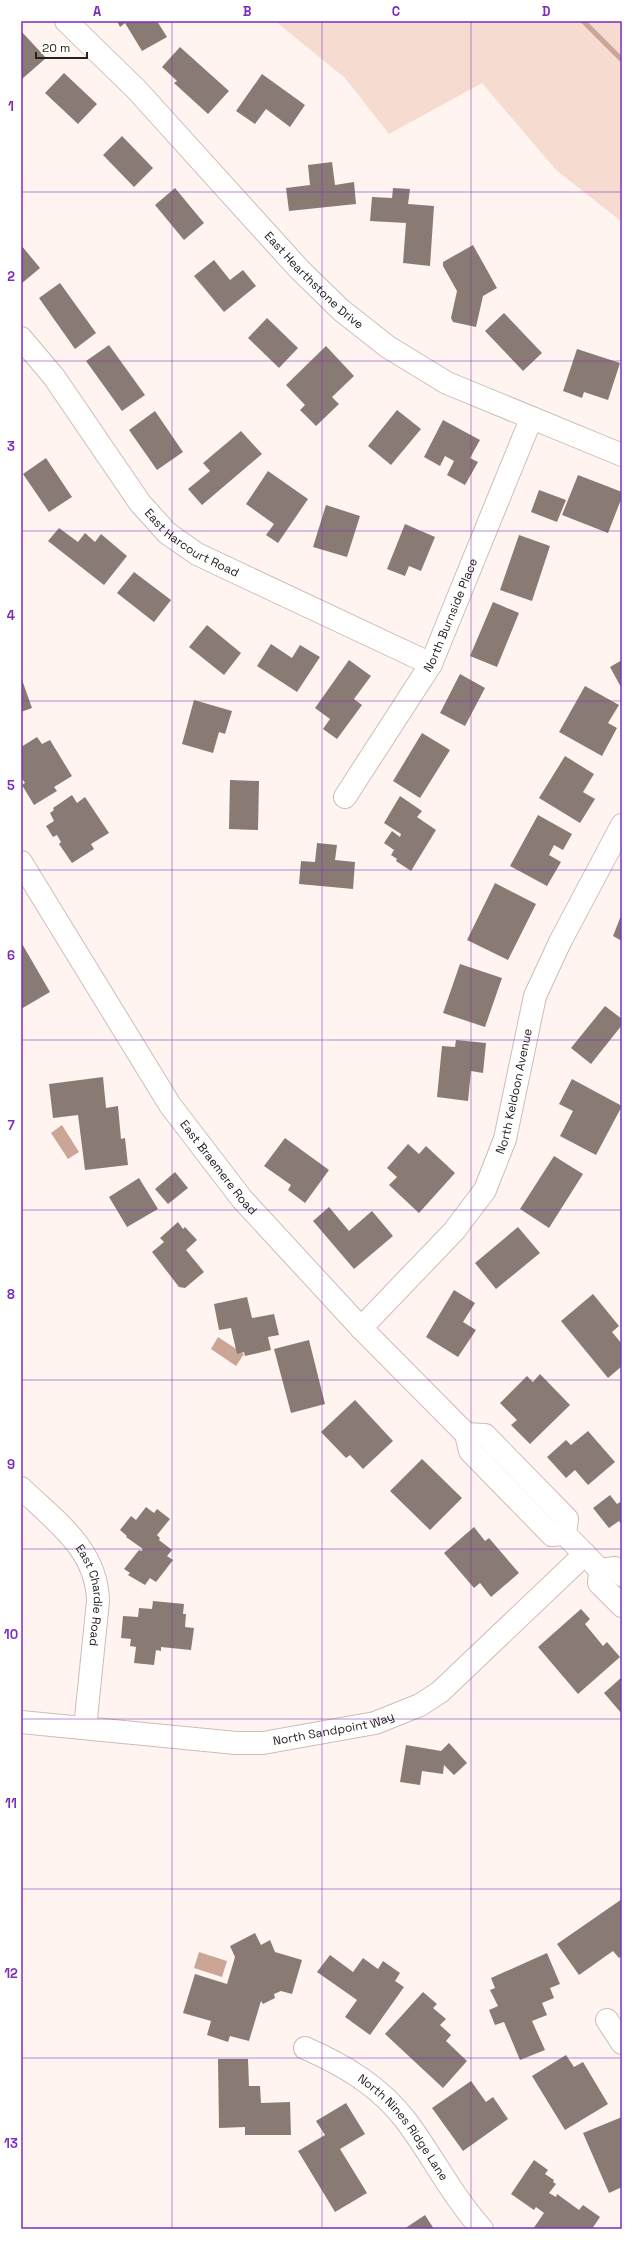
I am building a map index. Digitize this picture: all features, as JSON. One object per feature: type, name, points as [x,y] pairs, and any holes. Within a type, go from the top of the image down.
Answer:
[{"type":"street","name":"East Hearthstone Drive","points":[[66,21],[136,89],[299,269],[342,310],[388,348],[447,383],[531,419],[622,454]]},
{"type":"street","name":"East Harcourt Road","points":[[21,338],[54,377],[140,503],[167,533],[197,554],[431,664]]},
{"type":"street","name":"North Burnside Place","points":[[345,797],[431,664],[531,419]]},
{"type":"street","name":"North Keldoon Avenue","points":[[361,1328],[454,1231],[485,1190],[505,1139],[535,996],[560,942],[622,825]]},
{"type":"street","name":"East Braemere Road","points":[[21,862],[170,1105],[242,1199],[361,1328],[466,1434],[470,1451],[552,1535],[566,1534],[593,1562]]},
{"type":"street","name":"East Chardie Road","points":[[21,1488],[77,1542],[94,1571],[98,1587],[98,1602],[85,1728]]},
{"type":"street","name":"North Sandpoint Way","points":[[21,1722],[242,1743],[263,1743],[375,1723],[403,1713],[440,1692],[593,1562]]},
{"type":"street","points":[[593,1562],[615,1568],[622,1575]]},
{"type":"street","points":[[593,1562],[599,1583],[622,1606]]},
{"type":"street","points":[[607,2020],[622,2043]]},
{"type":"street","name":"North Nines Ridge Lane","points":[[305,2048],[342,2066],[371,2086],[392,2105],[418,2137],[466,2209],[482,2229]]},
{"type":"shaded area","points":[[275,21],[622,21],[622,222],[556,170],[482,83],[389,134],[345,78]]},
{"type":"shaded area","points":[[62,1125],[79,1152],[68,1159],[51,1133]]},
{"type":"shaded area","points":[[218,1337],[244,1354],[236,1366],[211,1349]]},
{"type":"shaded area","points":[[199,1952],[227,1961],[222,1977],[194,1968]]},
{"type":"building","points":[[117,21],[157,21],[167,37],[142,51],[125,23],[120,27]]},
{"type":"building","points":[[21,31],[46,58],[22,79],[21,78]]},
{"type":"building","points":[[180,47],[229,91],[208,114],[174,83],[177,81],[162,67]]},
{"type":"building","points":[[64,73],[97,104],[78,124],[45,93]]},
{"type":"building","points":[[262,74],[305,105],[290,127],[266,109],[255,124],[236,111]]},
{"type":"building","points":[[122,136],[153,168],[134,187],[103,155]]},
{"type":"building","points":[[332,162],[335,185],[354,182],[356,204],[289,211],[286,188],[310,185],[308,165]]},
{"type":"building","points":[[175,188],[204,223],[184,240],[155,205]]},
{"type":"building","points":[[393,188],[410,189],[408,204],[434,206],[430,266],[403,263],[406,223],[370,221],[372,197],[392,198]]},
{"type":"building","points":[[21,245],[40,268],[21,284]]},
{"type":"building","points":[[473,245],[497,288],[483,296],[476,327],[453,322],[451,318],[457,291],[443,266],[443,262]]},
{"type":"building","points":[[214,260],[230,280],[243,270],[256,286],[224,312],[194,276]]},
{"type":"building","points":[[60,283],[96,333],[75,349],[39,298]]},
{"type":"building","points":[[504,313],[542,353],[523,371],[485,331]]},
{"type":"building","points":[[267,318],[298,348],[279,368],[248,338]]},
{"type":"building","points":[[109,345],[145,395],[122,411],[86,361]]},
{"type":"building","points":[[326,346],[354,376],[332,397],[339,404],[316,426],[300,410],[305,405],[286,385]]},
{"type":"building","points":[[577,349],[620,363],[608,400],[584,392],[582,398],[563,391]]},
{"type":"building","points":[[397,410],[421,429],[391,465],[368,446]]},
{"type":"building","points":[[155,411],[183,452],[157,470],[129,430]]},
{"type":"building","points":[[443,420],[480,440],[470,458],[478,462],[465,485],[447,475],[454,461],[445,456],[440,466],[424,457]]},
{"type":"building","points":[[241,431],[262,454],[202,505],[188,489],[210,471],[203,463]]},
{"type":"building","points":[[46,458],[72,497],[49,512],[23,474]]},
{"type":"building","points":[[268,471],[308,499],[278,543],[266,535],[274,524],[246,504]]},
{"type":"building","points":[[578,475],[622,492],[622,497],[608,533],[562,515]]},
{"type":"building","points":[[539,490],[566,500],[557,522],[531,512]]},
{"type":"building","points":[[326,505],[360,516],[347,557],[313,547]]},
{"type":"building","points":[[405,524],[435,537],[421,571],[409,566],[405,576],[387,569]]},
{"type":"building","points":[[59,528],[78,542],[85,533],[95,542],[101,534],[127,556],[104,585],[48,541]]},
{"type":"building","points":[[519,535],[550,546],[532,601],[500,590]]},
{"type":"building","points":[[134,572],[171,600],[154,622],[117,593]]},
{"type":"building","points":[[493,602],[519,613],[497,667],[470,656]]},
{"type":"building","points":[[207,625],[241,653],[224,675],[189,647]]},
{"type":"building","points":[[271,644],[292,658],[300,645],[320,657],[297,692],[257,666]]},
{"type":"building","points":[[349,660],[371,676],[354,699],[362,705],[337,739],[323,729],[330,719],[315,708]]},
{"type":"building","points":[[622,660],[622,689],[610,667]]},
{"type":"building","points":[[460,674],[485,688],[465,726],[440,713]]},
{"type":"building","points":[[21,677],[32,708],[21,712]]},
{"type":"building","points":[[585,686],[619,705],[608,723],[617,728],[602,756],[559,732]]},
{"type":"building","points":[[194,700],[232,711],[225,734],[219,732],[213,753],[182,744]]},
{"type":"building","points":[[422,733],[450,750],[420,798],[393,781]]},
{"type":"building","points":[[37,737],[42,744],[50,740],[72,776],[54,787],[57,791],[34,805],[22,785],[25,783],[21,777],[21,747]]},
{"type":"building","points":[[565,756],[594,774],[583,792],[595,799],[580,823],[539,798]]},
{"type":"building","points":[[230,780],[259,781],[258,830],[229,829]]},
{"type":"building","points":[[72,795],[77,803],[85,797],[109,833],[91,844],[94,849],[72,863],[59,844],[61,842],[57,835],[53,837],[46,826],[54,821],[50,813],[54,810],[53,808]]},
{"type":"building","points":[[400,796],[422,811],[417,817],[436,830],[411,871],[396,861],[397,859],[391,855],[394,850],[384,843],[392,831],[400,837],[401,834],[384,823]]},
{"type":"building","points":[[538,815],[572,834],[563,850],[554,845],[549,855],[561,862],[547,886],[510,866]]},
{"type":"building","points":[[317,843],[337,845],[335,860],[355,862],[353,889],[299,884],[301,861],[315,862]]},
{"type":"building","points":[[495,883],[536,904],[508,960],[467,940]]},
{"type":"building","points":[[622,913],[622,941],[613,936]]},
{"type":"building","points":[[21,942],[50,992],[21,1009]]},
{"type":"building","points":[[460,964],[502,978],[485,1027],[443,1013]]},
{"type":"building","points":[[605,1006],[622,1019],[622,1025],[591,1064],[571,1048]]},
{"type":"building","points":[[456,1040],[486,1043],[483,1073],[471,1071],[468,1101],[437,1097],[442,1046],[455,1047]]},
{"type":"building","points":[[103,1077],[106,1108],[118,1106],[121,1139],[125,1138],[128,1165],[85,1170],[78,1115],[53,1118],[49,1084]]},
{"type":"building","points":[[572,1079],[622,1106],[596,1155],[560,1136],[573,1111],[559,1104]]},
{"type":"building","points":[[285,1138],[329,1170],[305,1203],[288,1190],[291,1185],[264,1166]]},
{"type":"building","points":[[408,1144],[419,1154],[426,1146],[455,1173],[419,1213],[389,1185],[397,1177],[387,1168]]},
{"type":"building","points":[[554,1156],[583,1174],[549,1228],[520,1209]]},
{"type":"building","points":[[175,1172],[188,1188],[168,1204],[155,1189]]},
{"type":"building","points":[[139,1178],[158,1209],[127,1227],[109,1197]]},
{"type":"building","points":[[329,1207],[349,1231],[372,1211],[393,1236],[354,1269],[313,1221]]},
{"type":"building","points":[[178,1222],[183,1229],[185,1227],[197,1240],[186,1250],[204,1272],[185,1288],[179,1287],[152,1252],[164,1242],[160,1238]]},
{"type":"building","points":[[518,1227],[540,1253],[496,1289],[475,1263]]},
{"type":"building","points":[[454,1290],[475,1303],[463,1322],[476,1330],[458,1357],[426,1337]]},
{"type":"building","points":[[593,1294],[619,1326],[612,1332],[622,1344],[622,1366],[608,1378],[561,1321]]},
{"type":"building","points":[[247,1297],[252,1318],[274,1314],[279,1335],[268,1337],[271,1350],[245,1356],[244,1352],[237,1354],[231,1328],[219,1330],[214,1304]]},
{"type":"building","points":[[309,1340],[325,1404],[291,1413],[274,1349]]},
{"type":"building","points":[[540,1374],[570,1405],[530,1444],[511,1425],[517,1420],[500,1403],[527,1376],[533,1382]]},
{"type":"building","points":[[355,1400],[393,1441],[363,1469],[350,1455],[346,1458],[321,1432]]},
{"type":"building","points":[[588,1431],[615,1462],[588,1485],[575,1470],[566,1478],[547,1457],[566,1440],[571,1445]]},
{"type":"building","points":[[422,1459],[462,1498],[430,1530],[390,1491]]},
{"type":"building","points":[[610,1495],[617,1504],[622,1501],[622,1525],[619,1521],[609,1528],[593,1508]]},
{"type":"building","points":[[146,1507],[154,1513],[157,1509],[170,1519],[157,1535],[160,1538],[159,1540],[172,1550],[167,1556],[173,1560],[156,1582],[150,1578],[145,1585],[128,1575],[130,1573],[124,1569],[139,1550],[141,1551],[143,1549],[126,1537],[127,1536],[120,1530],[131,1516],[136,1520]]},
{"type":"building","points":[[474,1527],[485,1541],[489,1538],[519,1573],[491,1597],[480,1583],[474,1588],[444,1553]]},
{"type":"building","points":[[153,1601],[184,1604],[183,1614],[186,1614],[185,1627],[194,1628],[191,1650],[161,1647],[161,1651],[156,1650],[154,1665],[134,1663],[136,1647],[130,1646],[131,1639],[121,1638],[123,1616],[138,1617],[139,1608],[152,1609]]},
{"type":"building","points":[[581,1609],[590,1619],[585,1624],[603,1646],[607,1642],[620,1657],[578,1694],[538,1647]]},
{"type":"building","points":[[622,1677],[622,1714],[604,1693]]},
{"type":"building","points":[[449,1743],[467,1763],[454,1775],[444,1765],[443,1774],[422,1771],[420,1785],[400,1782],[406,1745],[441,1751]]},
{"type":"building","points":[[622,1899],[622,1956],[619,1958],[613,1951],[579,1975],[557,1944]]},
{"type":"building","points":[[255,1933],[261,1945],[270,1940],[275,1952],[302,1960],[292,1994],[281,1991],[274,1994],[275,1998],[263,2004],[261,2001],[249,2041],[230,2036],[228,2042],[207,2035],[211,2021],[183,2013],[195,1974],[227,1984],[235,1957],[230,1946]]},
{"type":"building","points":[[547,1953],[560,1984],[550,1988],[554,1998],[542,2003],[547,2015],[532,2021],[545,2050],[520,2060],[504,2022],[495,2025],[489,2010],[498,2006],[490,1990],[495,1988],[491,1978]]},
{"type":"building","points":[[330,1955],[353,1972],[363,1958],[378,1969],[383,1961],[400,1973],[395,1981],[404,1987],[370,2035],[345,2017],[357,2000],[317,1972]]},
{"type":"building","points":[[423,1992],[437,2004],[433,2008],[446,2019],[440,2025],[451,2035],[446,2041],[467,2061],[443,2088],[385,2034]]},
{"type":"building","points":[[566,2055],[574,2067],[583,2062],[608,2104],[565,2130],[532,2076]]},
{"type":"building","points":[[218,2059],[248,2059],[249,2086],[260,2086],[261,2103],[290,2102],[291,2135],[245,2135],[245,2127],[219,2128]]},
{"type":"building","points":[[471,2081],[486,2102],[493,2097],[508,2119],[463,2151],[432,2108]]},
{"type":"building","points":[[346,2103],[365,2134],[340,2149],[367,2193],[335,2212],[298,2151],[325,2135],[316,2121]]},
{"type":"building","points":[[622,2117],[622,2187],[609,2193],[583,2133]]},
{"type":"building","points":[[534,2160],[548,2170],[545,2174],[554,2180],[553,2182],[556,2184],[549,2193],[556,2197],[557,2194],[579,2210],[583,2205],[600,2217],[592,2229],[533,2229],[544,2213],[536,2207],[534,2210],[511,2194]]},
{"type":"building","points":[[425,2215],[434,2229],[404,2229]]},
{"type":"waterway","points":[[583,21],[622,60]]}]
